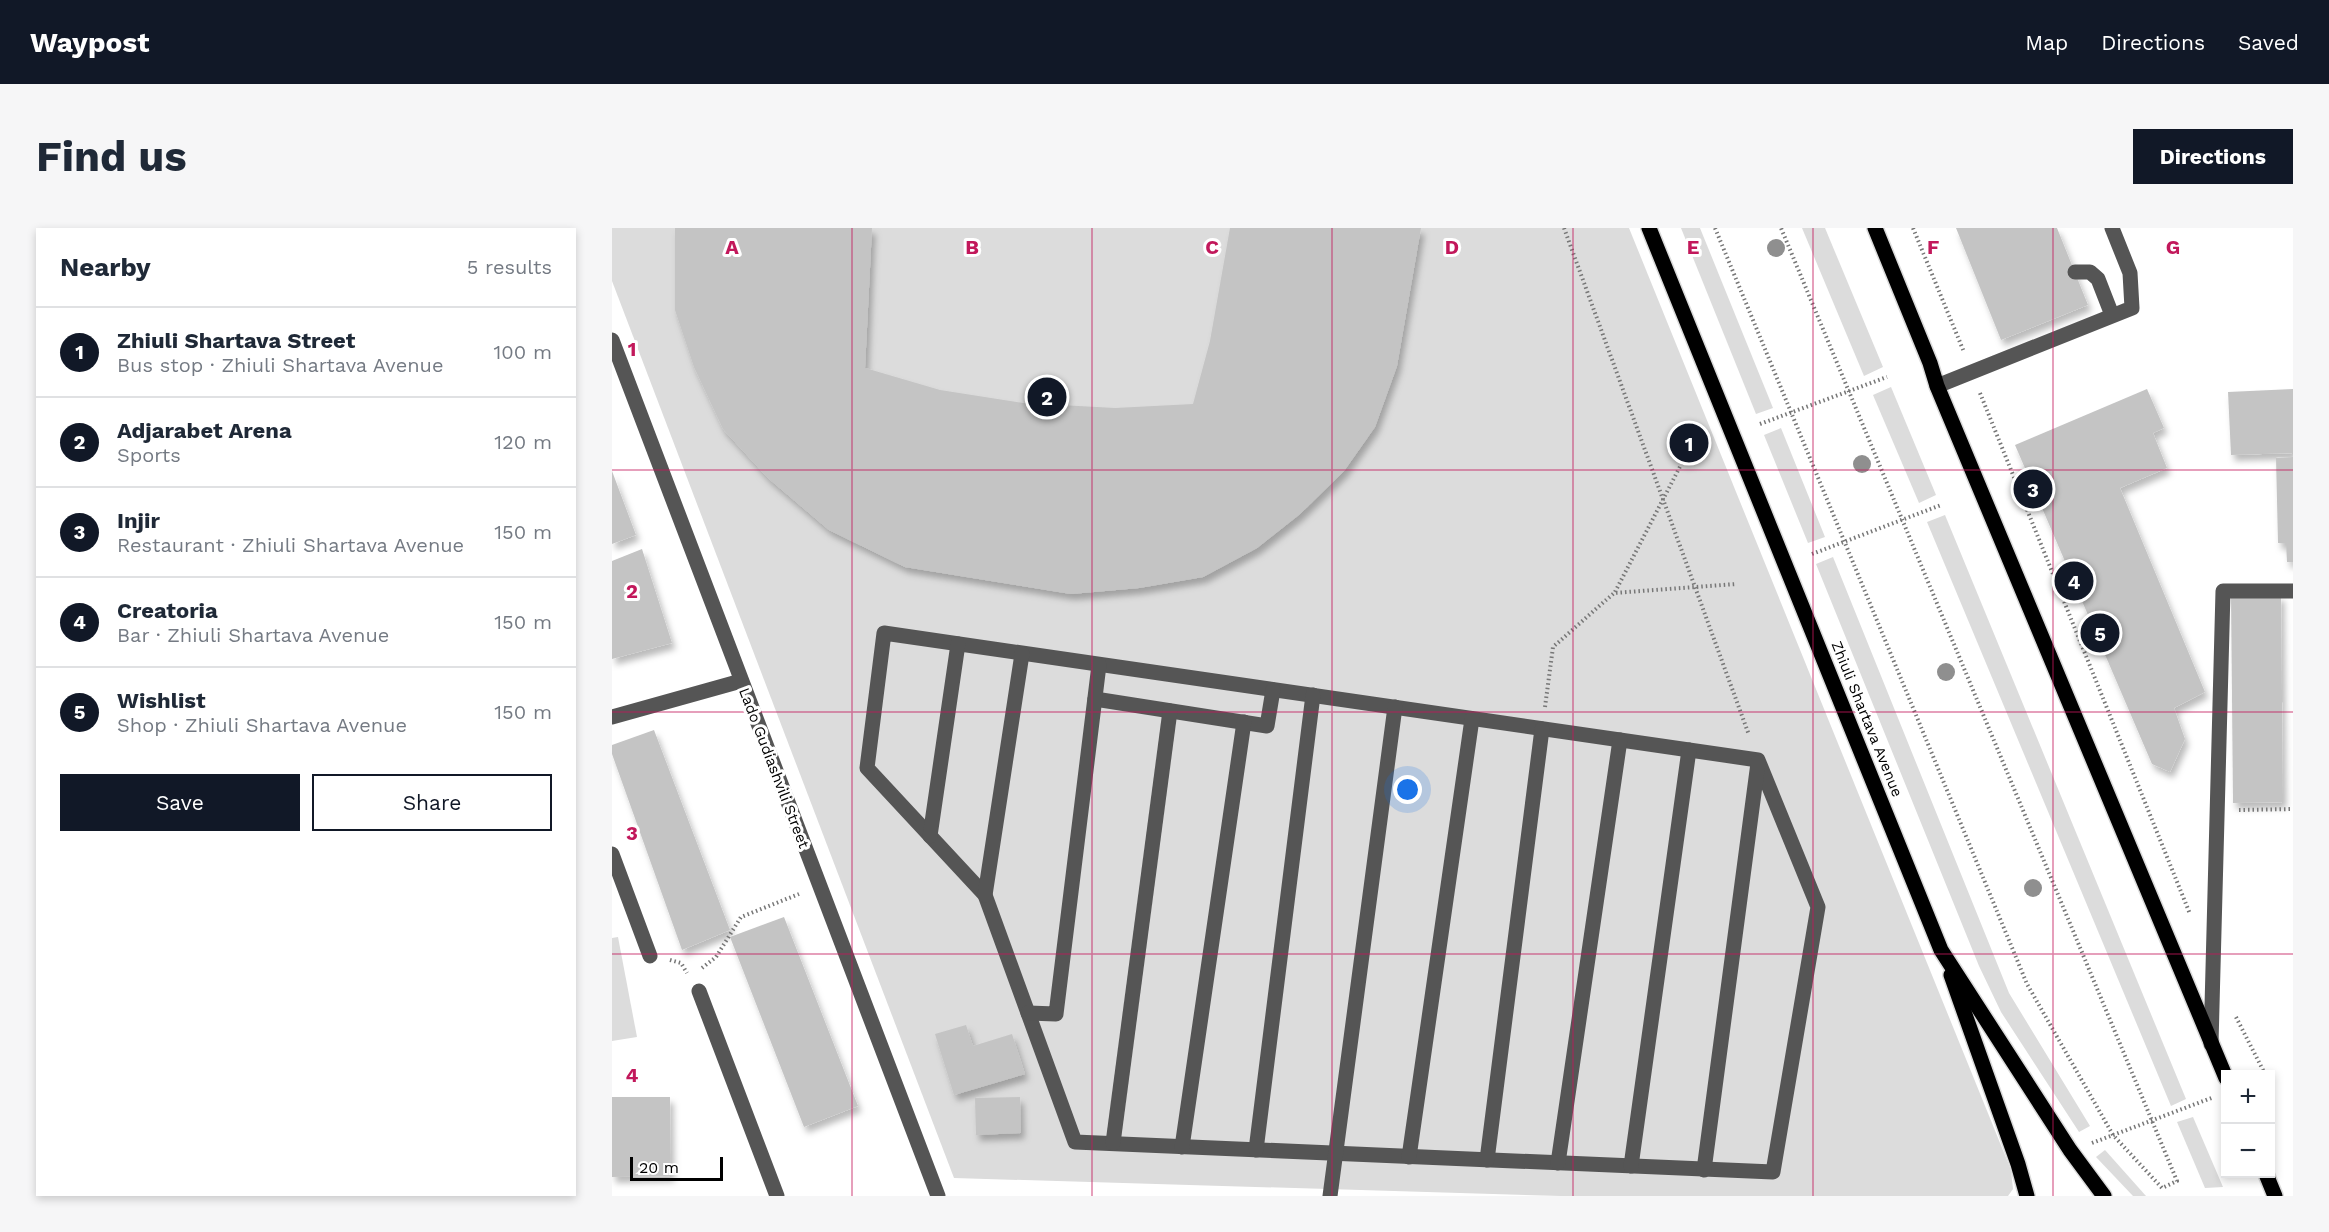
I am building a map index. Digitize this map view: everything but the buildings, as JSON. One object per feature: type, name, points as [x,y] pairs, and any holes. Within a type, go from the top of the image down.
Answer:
[{"type":"main road","name":"Zhiuli Shartava Avenue","points":[[1649,228],[1941,950],[2070,1150],[2104,1196]]},
{"type":"main road","points":[[1875,228],[1930,363],[1937,386],[2222,1070]]},
{"type":"main road","points":[[1941,950],[2021,1172],[2027,1196]]},
{"type":"main road","points":[[2268,1178],[2275,1196]]},
{"type":"street","points":[[1937,386],[2132,308],[2130,273],[2112,228]]},
{"type":"street","points":[[2075,272],[2090,272],[2098,279],[2112,315]]},
{"type":"street","name":"Lado Gudiashvili Street","points":[[612,340],[938,1196]]},
{"type":"street","points":[[2211,1044],[2223,591],[2293,591]]},
{"type":"street","points":[[884,633],[1758,760],[1818,907],[1773,1172],[1075,1142],[985,895],[867,768],[884,633]]},
{"type":"street","points":[[930,836],[958,644]]},
{"type":"street","points":[[985,895],[1022,654]]},
{"type":"street","points":[[1028,1013],[1056,1014],[1099,665]]},
{"type":"street","points":[[612,717],[741,681]]},
{"type":"street","points":[[1095,699],[1267,726],[1273,690]]},
{"type":"street","points":[[1256,1150],[1314,695]]},
{"type":"street","points":[[1330,1196],[1395,707]]},
{"type":"street","points":[[1113,1143],[1170,711]]},
{"type":"street","points":[[1409,1157],[1472,719]]},
{"type":"street","points":[[1182,1147],[1244,722]]},
{"type":"street","points":[[1487,1160],[1542,729]]},
{"type":"street","points":[[1558,1163],[1620,740]]},
{"type":"street","points":[[1631,1166],[1689,750]]},
{"type":"street","points":[[1704,1170],[1758,760]]},
{"type":"street","points":[[612,854],[650,956]]},
{"type":"street","points":[[612,902],[627,897]]},
{"type":"street","points":[[699,991],[777,1196]]},
{"type":"path","points":[[1564,228],[1758,760]]},
{"type":"path","points":[[1715,228],[2027,984],[2113,1135],[2162,1188],[2177,1181],[1781,228]]},
{"type":"path","points":[[1913,228],[2191,916]]},
{"type":"path","points":[[1760,424],[1887,377]]},
{"type":"path","points":[[1542,729],[1553,647],[1614,593],[1685,457]]},
{"type":"path","points":[[1812,554],[1941,505]]},
{"type":"path","points":[[1614,593],[1736,584]]},
{"type":"path","points":[[2218,810],[2293,809]]},
{"type":"path","points":[[690,977],[716,957],[741,917],[820,886]]},
{"type":"path","points":[[650,956],[681,963],[699,991]]},
{"type":"path","points":[[2234,1012],[2263,1070]]},
{"type":"path","points":[[2087,1144],[2217,1096]]},
{"type":"shaded area","points":[[612,228],[1629,228],[2011,1170],[2013,1189],[2008,1196],[1561,1196],[954,1178],[612,281]]},
{"type":"shaded area","points":[[1681,228],[1700,228],[1773,408],[1756,414]]},
{"type":"shaded area","points":[[1802,228],[1825,228],[1883,367],[1864,376]]},
{"type":"shaded area","points":[[1891,387],[1936,495],[1919,503],[1873,395]]},
{"type":"shaded area","points":[[1781,428],[1825,537],[1808,543],[1764,435]]},
{"type":"shaded area","points":[[1945,515],[2186,1099],[2171,1106],[1927,522]]},
{"type":"shaded area","points":[[1833,557],[2009,993],[2090,1126],[2079,1132],[2001,1012],[1979,966],[1816,564]]},
{"type":"shaded area","points":[[618,937],[637,1037],[612,1041],[612,938]]},
{"type":"shaded area","points":[[2193,1117],[2223,1187],[2205,1188],[2177,1122]]},
{"type":"shaded area","points":[[2105,1150],[2146,1196],[2133,1196],[2096,1157]]},
{"type":"place","name":"Adjarabet Arena","points":[[1047,397]]},
{"type":"place","name":"Zhiuli Shartava Street","points":[[1689,443]]},
{"type":"place","name":"Injir","points":[[2033,489]]},
{"type":"place","name":"Creatoria","points":[[2074,581]]},
{"type":"place","name":"Wishlist","points":[[2100,633]]}]
